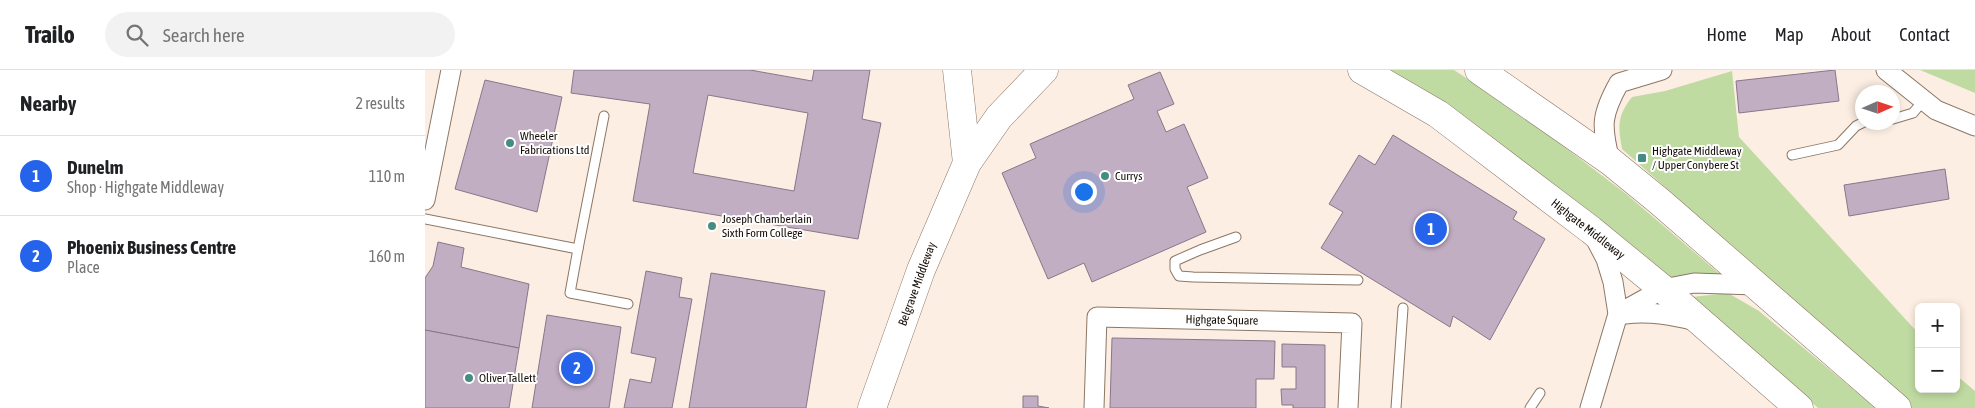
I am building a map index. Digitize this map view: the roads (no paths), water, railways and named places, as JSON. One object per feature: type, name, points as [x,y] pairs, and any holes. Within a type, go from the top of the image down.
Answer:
[{"type":"highway","name":"Belgrave Middleway","points":[[957,70],[967,163]]},
{"type":"highway","name":"Belgrave Middleway","points":[[872,408],[921,270],[967,163],[999,117],[1044,70]]},
{"type":"highway","name":"Highgate Middleway","points":[[1362,70],[1438,114],[1591,230],[1663,289],[1799,408]]},
{"type":"highway","points":[[1479,70],[1610,161],[1897,408]]},
{"type":"street","points":[[425,200],[451,70]]},
{"type":"street","points":[[1610,161],[1603,133],[1607,104],[1619,83],[1662,70]]},
{"type":"street","points":[[1886,70],[1935,110],[1975,126]]},
{"type":"street","points":[[1590,408],[1618,314],[1613,282],[1606,260],[1591,230]]},
{"type":"street","points":[[1618,314],[1663,289],[1694,283],[1756,285]]},
{"type":"street","points":[[1618,314],[1646,312],[1670,314],[1700,322]]},
{"type":"street","name":"Highgate Square","points":[[1094,408],[1097,317],[1352,323],[1349,408]]},
{"type":"lane","points":[[1900,117],[1913,113],[1923,101]]},
{"type":"lane","points":[[604,116],[570,293],[628,304]]},
{"type":"lane","points":[[1793,155],[1838,145],[1855,127]]},
{"type":"lane","points":[[425,219],[578,248]]},
{"type":"lane","points":[[1236,237],[1175,261],[1175,269],[1179,276],[1359,280]]},
{"type":"lane","points":[[1396,408],[1403,308]]},
{"type":"lane","points":[[1530,408],[1540,393]]},
{"type":"place","name":"Wheeler Fabrications Ltd","points":[[510,143]]},
{"type":"place","name":"Highgate Middleway / Upper Conybere St","points":[[1642,158]]},
{"type":"place","name":"Currys","points":[[1105,176]]},
{"type":"place","name":"Joseph Chamberlain Sixth Form College","points":[[712,226]]},
{"type":"place","name":"Dunelm","points":[[1431,229]]},
{"type":"place","name":"Phoenix Business Centre","points":[[577,368]]},
{"type":"place","name":"Oliver Tallett","points":[[469,378]]}]
